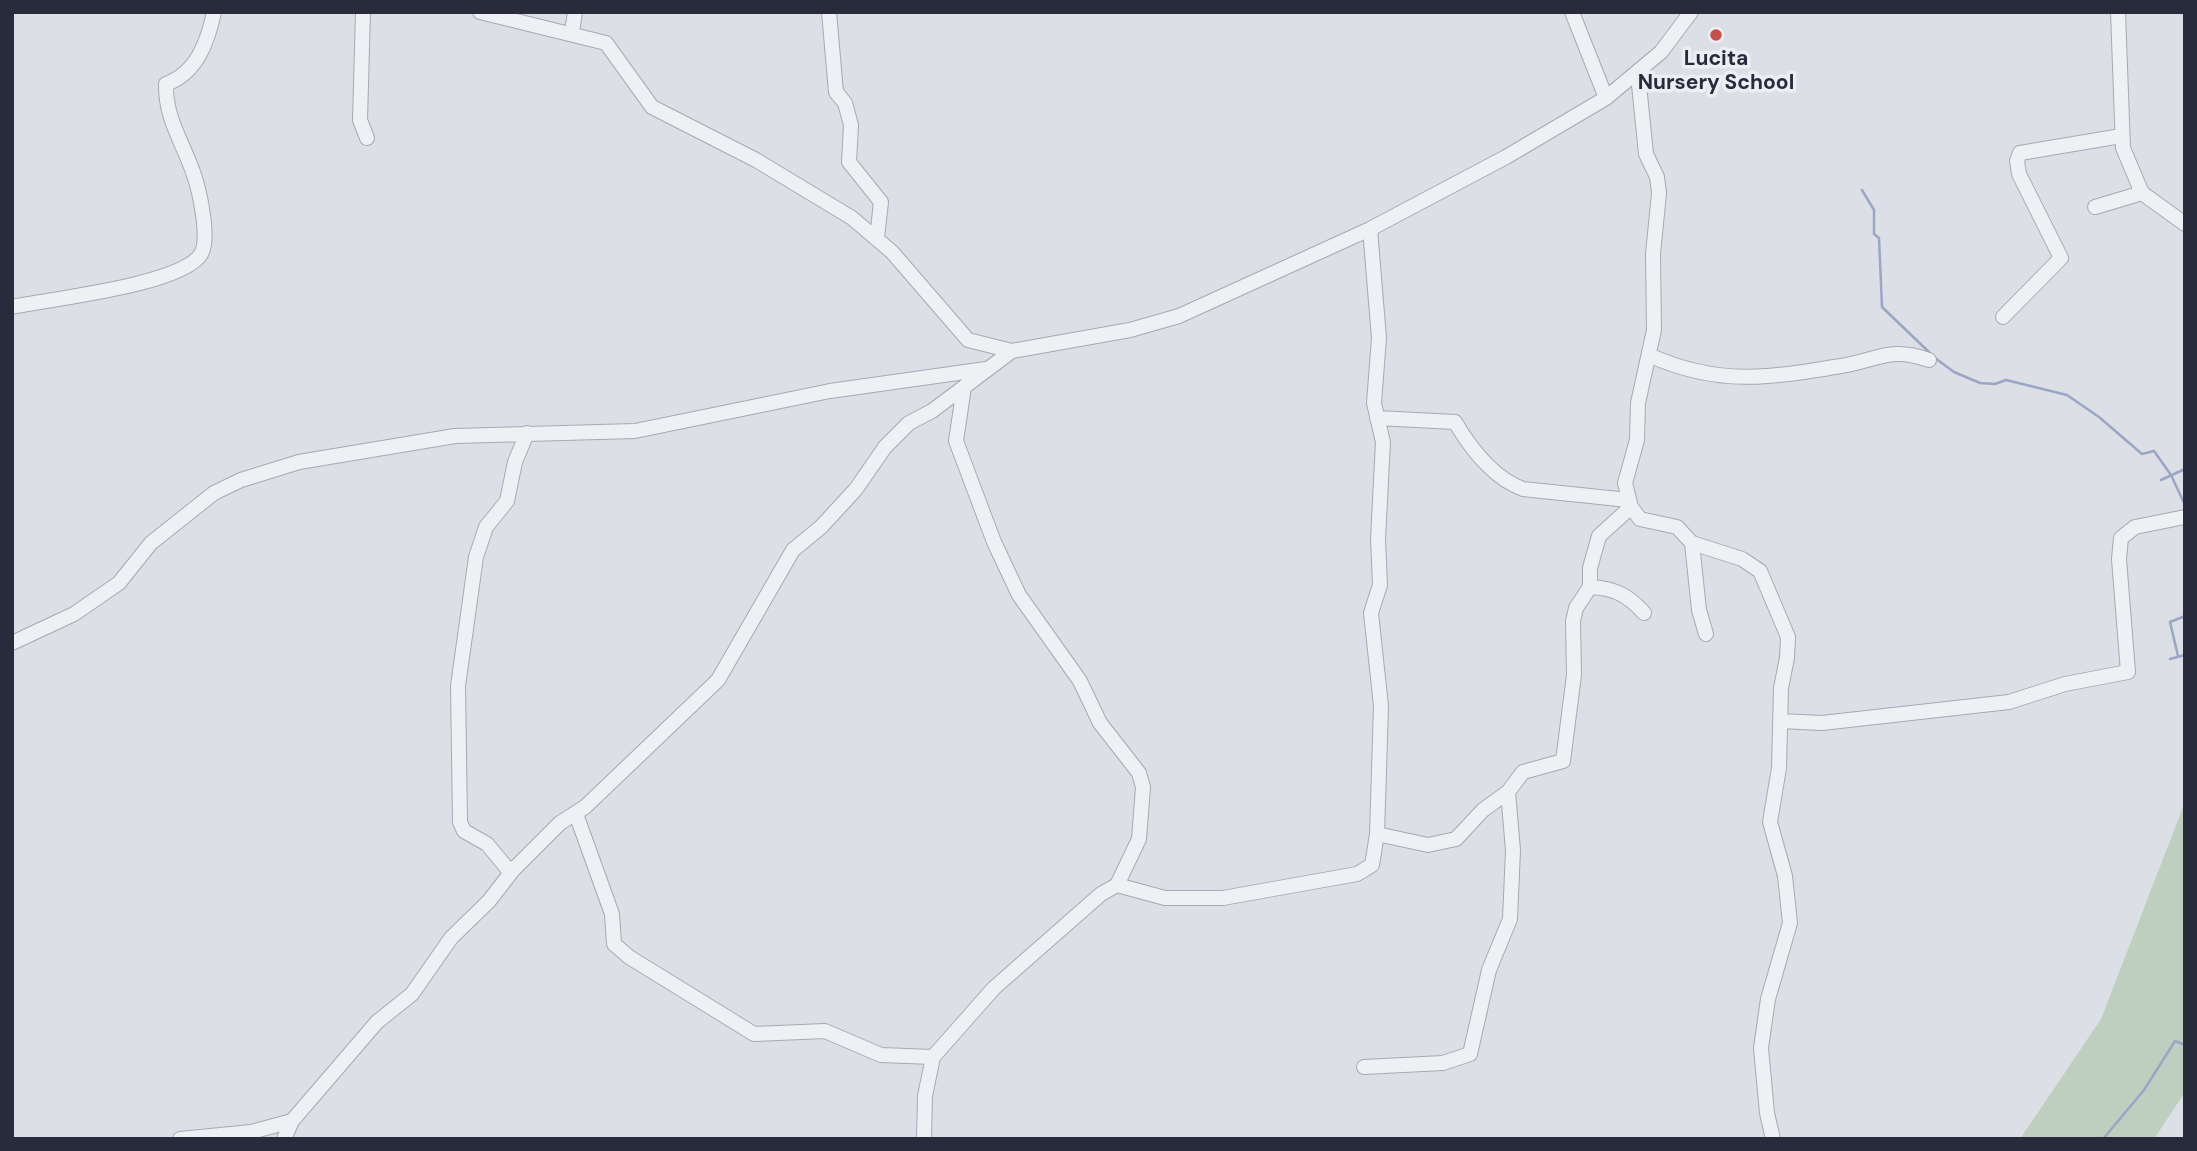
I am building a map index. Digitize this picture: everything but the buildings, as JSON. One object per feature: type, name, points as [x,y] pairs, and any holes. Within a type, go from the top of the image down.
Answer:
[{"type":"street","points":[[12,307],[158,280],[184,270],[201,254],[204,242],[199,195],[171,121],[166,84],[181,78],[204,48],[215,12]]},
{"type":"street","points":[[363,12],[360,120],[367,138]]},
{"type":"street","points":[[480,12],[596,38],[612,47],[652,107],[756,160],[852,218],[877,238],[968,341],[1012,351],[1130,330],[1179,316],[1370,229],[1506,157],[1606,97],[1638,75],[1661,52],[1691,12]]},
{"type":"street","points":[[572,32],[575,12]]},
{"type":"street","points":[[829,12],[836,92],[845,103],[851,125],[849,162],[881,202],[877,238]]},
{"type":"street","points":[[1572,12],[1606,97]]},
{"type":"street","points":[[2118,12],[2123,148],[2142,193],[2185,224]]},
{"type":"street","points":[[1638,75],[1646,154],[1657,177],[1659,193],[1653,254],[1654,330],[1651,356],[1638,403],[1637,440],[1625,483],[1630,504],[1640,519],[1677,527],[1692,543],[1742,559],[1760,572],[1788,637],[1787,658],[1780,688],[1779,768],[1770,822],[1785,876],[1790,923],[1769,999],[1761,1048],[1767,1113],[1773,1139]]},
{"type":"street","points":[[2003,317],[2061,258],[2019,174],[2017,161],[2020,153],[2122,135]]},
{"type":"street","points":[[2095,207],[2142,193]]},
{"type":"street","points":[[1117,885],[1165,898],[1223,898],[1315,883],[1365,871],[1372,865],[1377,834],[1381,706],[1371,612],[1380,585],[1378,539],[1383,443],[1374,403],[1379,338],[1370,229]]},
{"type":"street","points":[[284,1139],[292,1121],[377,1022],[412,994],[451,939],[489,901],[513,870],[547,835],[576,814],[718,680],[793,550],[821,527],[856,489],[885,447],[909,423],[932,411],[1012,351]]},
{"type":"street","points":[[1651,356],[1679,368],[1727,378],[1769,376],[1841,366],[1892,353],[1910,354],[1929,360]]},
{"type":"street","points":[[12,643],[74,614],[119,583],[171,524],[214,494],[241,480],[299,462],[420,440],[527,433],[635,431],[830,391],[988,369]]},
{"type":"street","points":[[924,1139],[925,1096],[933,1057],[994,988],[1101,894],[1117,885],[1139,839],[1143,787],[1139,773],[1100,723],[1080,681],[1019,595],[995,542],[956,441],[964,387]]},
{"type":"street","points":[[1377,418],[1455,422],[1492,471],[1508,484],[1523,489],[1630,504]]},
{"type":"street","points":[[513,870],[506,867],[487,844],[464,831],[460,822],[458,704],[479,542],[507,501],[514,462],[527,433]]},
{"type":"street","points":[[1377,834],[1429,845],[1460,837],[1483,810],[1508,792],[1523,772],[1563,761],[1574,675],[1573,621],[1576,608],[1590,587],[1590,568],[1599,537],[1630,504]]},
{"type":"street","points":[[1780,721],[1822,723],[2009,702],[2065,684],[2128,672],[2119,559],[2121,538],[2135,527],[2185,517]]},
{"type":"street","points":[[1692,543],[1699,610],[1706,634]]},
{"type":"street","points":[[1590,587],[1618,591],[1644,612]]},
{"type":"street","points":[[1364,1067],[1443,1063],[1470,1054],[1486,981],[1510,919],[1513,850],[1508,792]]},
{"type":"street","points":[[576,814],[611,914],[614,944],[629,957],[754,1034],[825,1031],[881,1055],[933,1057]]},
{"type":"street","points":[[180,1139],[251,1132],[292,1121]]},
{"type":"green space","points":[[2185,802],[2185,1092],[2154,1139],[2020,1139],[2101,1019]]},
{"type":"waterway","points":[[1862,190],[1874,210],[1874,234],[1879,238],[1882,307],[1930,353]]},
{"type":"waterway","points":[[1935,358],[1954,372],[1980,383],[1995,384],[2006,380],[2067,395],[2099,417],[2142,454],[2154,451],[2171,475],[2185,505]]},
{"type":"waterway","points":[[2161,480],[2185,469]]},
{"type":"waterway","points":[[2178,656],[2170,622],[2185,616]]},
{"type":"waterway","points":[[2170,659],[2185,655]]},
{"type":"waterway","points":[[2103,1139],[2144,1090],[2175,1041],[2185,1045]]},
{"type":"place","name":"Lucita Nursery School","points":[[1716,35]]}]
